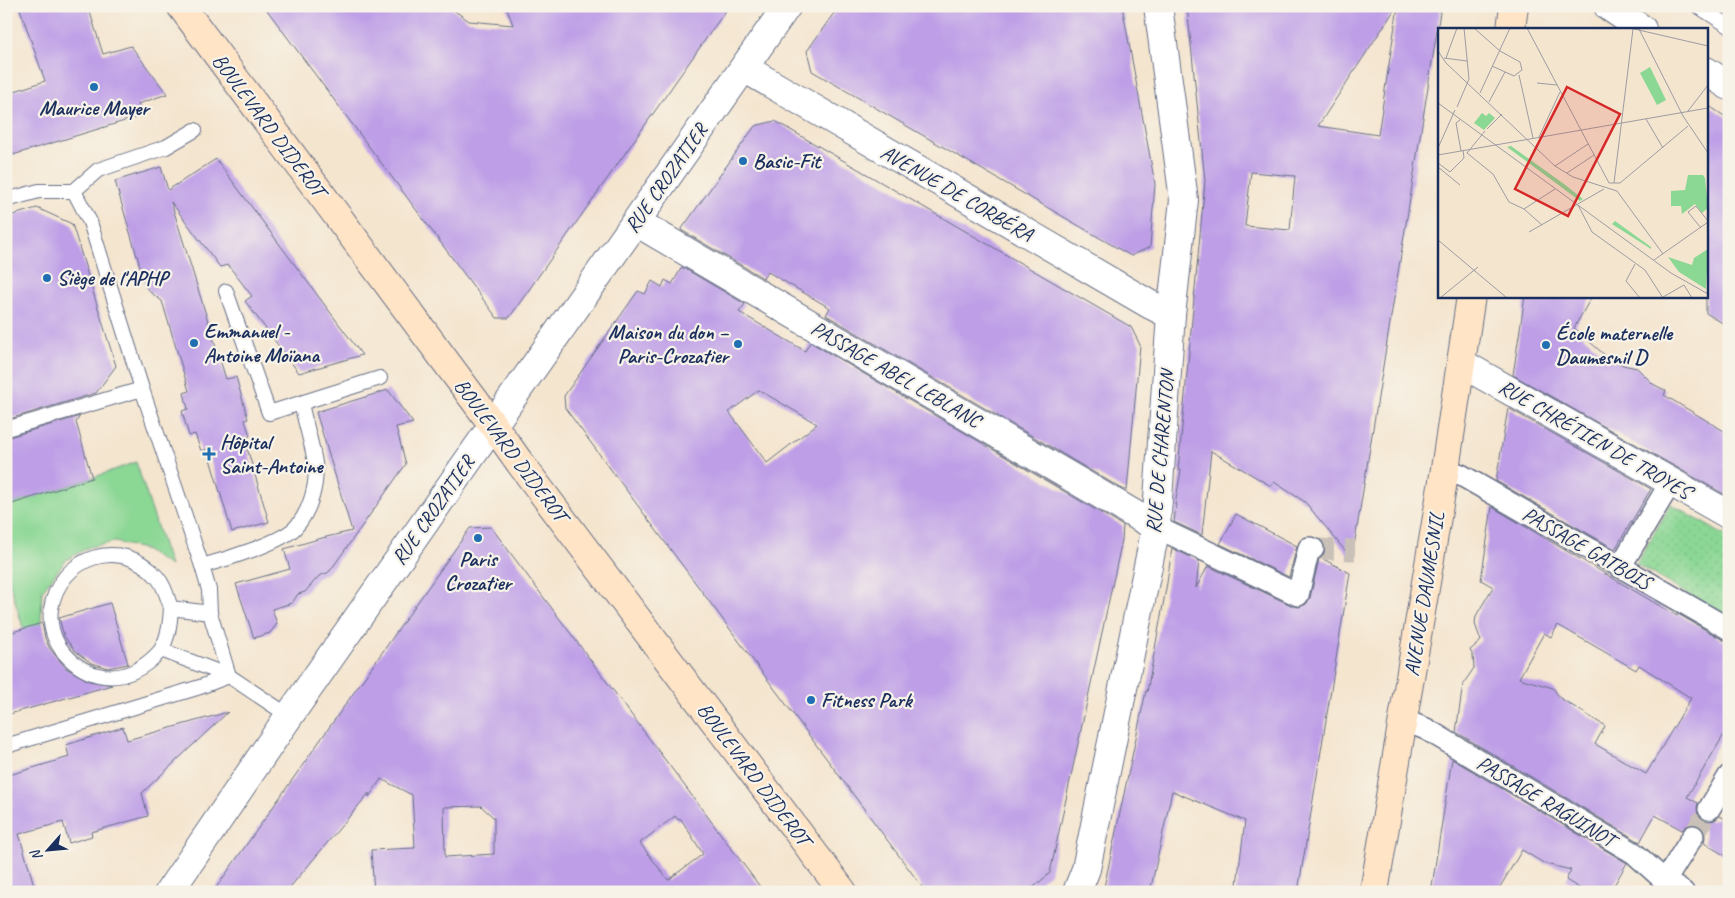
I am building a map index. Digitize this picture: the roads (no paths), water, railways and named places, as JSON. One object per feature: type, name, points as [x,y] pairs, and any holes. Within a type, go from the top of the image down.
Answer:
[{"type":"main road","name":"BOULEVARD DIDEROT","points":[[181,6],[520,463],[843,892]]},
{"type":"main road","points":[[1511,28],[1514,6]]},
{"type":"main road","name":"AVENUE DAUMESNIL","points":[[1374,892],[1445,469],[1471,298]]},
{"type":"street","name":"RUE CROZATIER","points":[[169,892],[289,716],[787,6]]},
{"type":"street","name":"RUE DE CHARENTON","points":[[1077,892],[1086,869],[1156,527],[1171,315],[1184,200],[1158,6]]},
{"type":"street","points":[[1608,6],[1641,28]]},
{"type":"street","name":"AVENUE DE CORBÉRA","points":[[744,68],[1140,299],[1171,315]]},
{"type":"street","points":[[1708,72],[1729,86]]},
{"type":"street","name":"PASSAGE ABEL LEBLANC","points":[[636,222],[1156,527]]},
{"type":"street","name":"RUE CHRÉTIEN DE TROYES","points":[[1461,363],[1729,515]]},
{"type":"street","name":"PASSAGE GATBOIS","points":[[1445,469],[1461,475],[1729,629]]},
{"type":"street","points":[[1620,567],[1671,482]]},
{"type":"street","points":[[1156,527],[1298,595],[1309,548],[1313,549]]},
{"type":"street","name":"PASSAGE RAGUINOT","points":[[1403,720],[1426,729],[1634,853],[1674,886]]},
{"type":"street","points":[[1709,809],[1729,776]]},
{"type":"street","points":[[1674,886],[1692,836]]},
{"type":"lane","points":[[1698,6],[1729,26]]},
{"type":"lane","points":[[6,200],[39,191],[74,191],[98,170],[166,147],[195,130]]},
{"type":"lane","points":[[74,191],[90,222],[142,389],[202,566],[209,590],[210,613],[229,676]]},
{"type":"lane","points":[[226,291],[269,413],[380,378]]},
{"type":"lane","points":[[6,429],[142,389]]},
{"type":"lane","points":[[202,566],[225,560],[284,536],[295,528],[306,512],[312,494],[315,464],[301,403]]},
{"type":"lane","points":[[106,555],[122,556],[135,560],[144,566],[157,577],[166,590],[171,608],[170,626],[166,641],[153,659],[143,667],[128,674],[105,676],[83,669],[68,659],[57,644],[50,615],[53,599],[59,584],[68,573],[78,565],[93,558],[106,555]]},
{"type":"lane","points":[[171,608],[210,613]]},
{"type":"lane","points":[[161,650],[229,676],[289,716]]},
{"type":"lane","points":[[6,746],[200,687],[229,676]]},
{"type":"tunnel","points":[[1313,549],[1355,550]]},
{"type":"tunnel","points":[[1693,836],[1709,809]]},
{"type":"place","name":"Maurice Mayer","points":[[94,87]]},
{"type":"place","name":"Basic-Fit","points":[[743,161]]},
{"type":"place","name":"Siège de l'APHP","points":[[47,278]]},
{"type":"place","name":"Emmanuel - Antoine Moïana","points":[[194,343]]},
{"type":"place","name":"Maison du don – Paris-Crozatier","points":[[738,344]]},
{"type":"place","name":"École maternelle Daumesnil D","points":[[1546,345]]},
{"type":"place","name":"Hôpital Saint-Antoine","points":[[209,454]]},
{"type":"place","name":"Paris Crozatier","points":[[478,538]]},
{"type":"place","name":"Fitness Park","points":[[811,700]]}]
